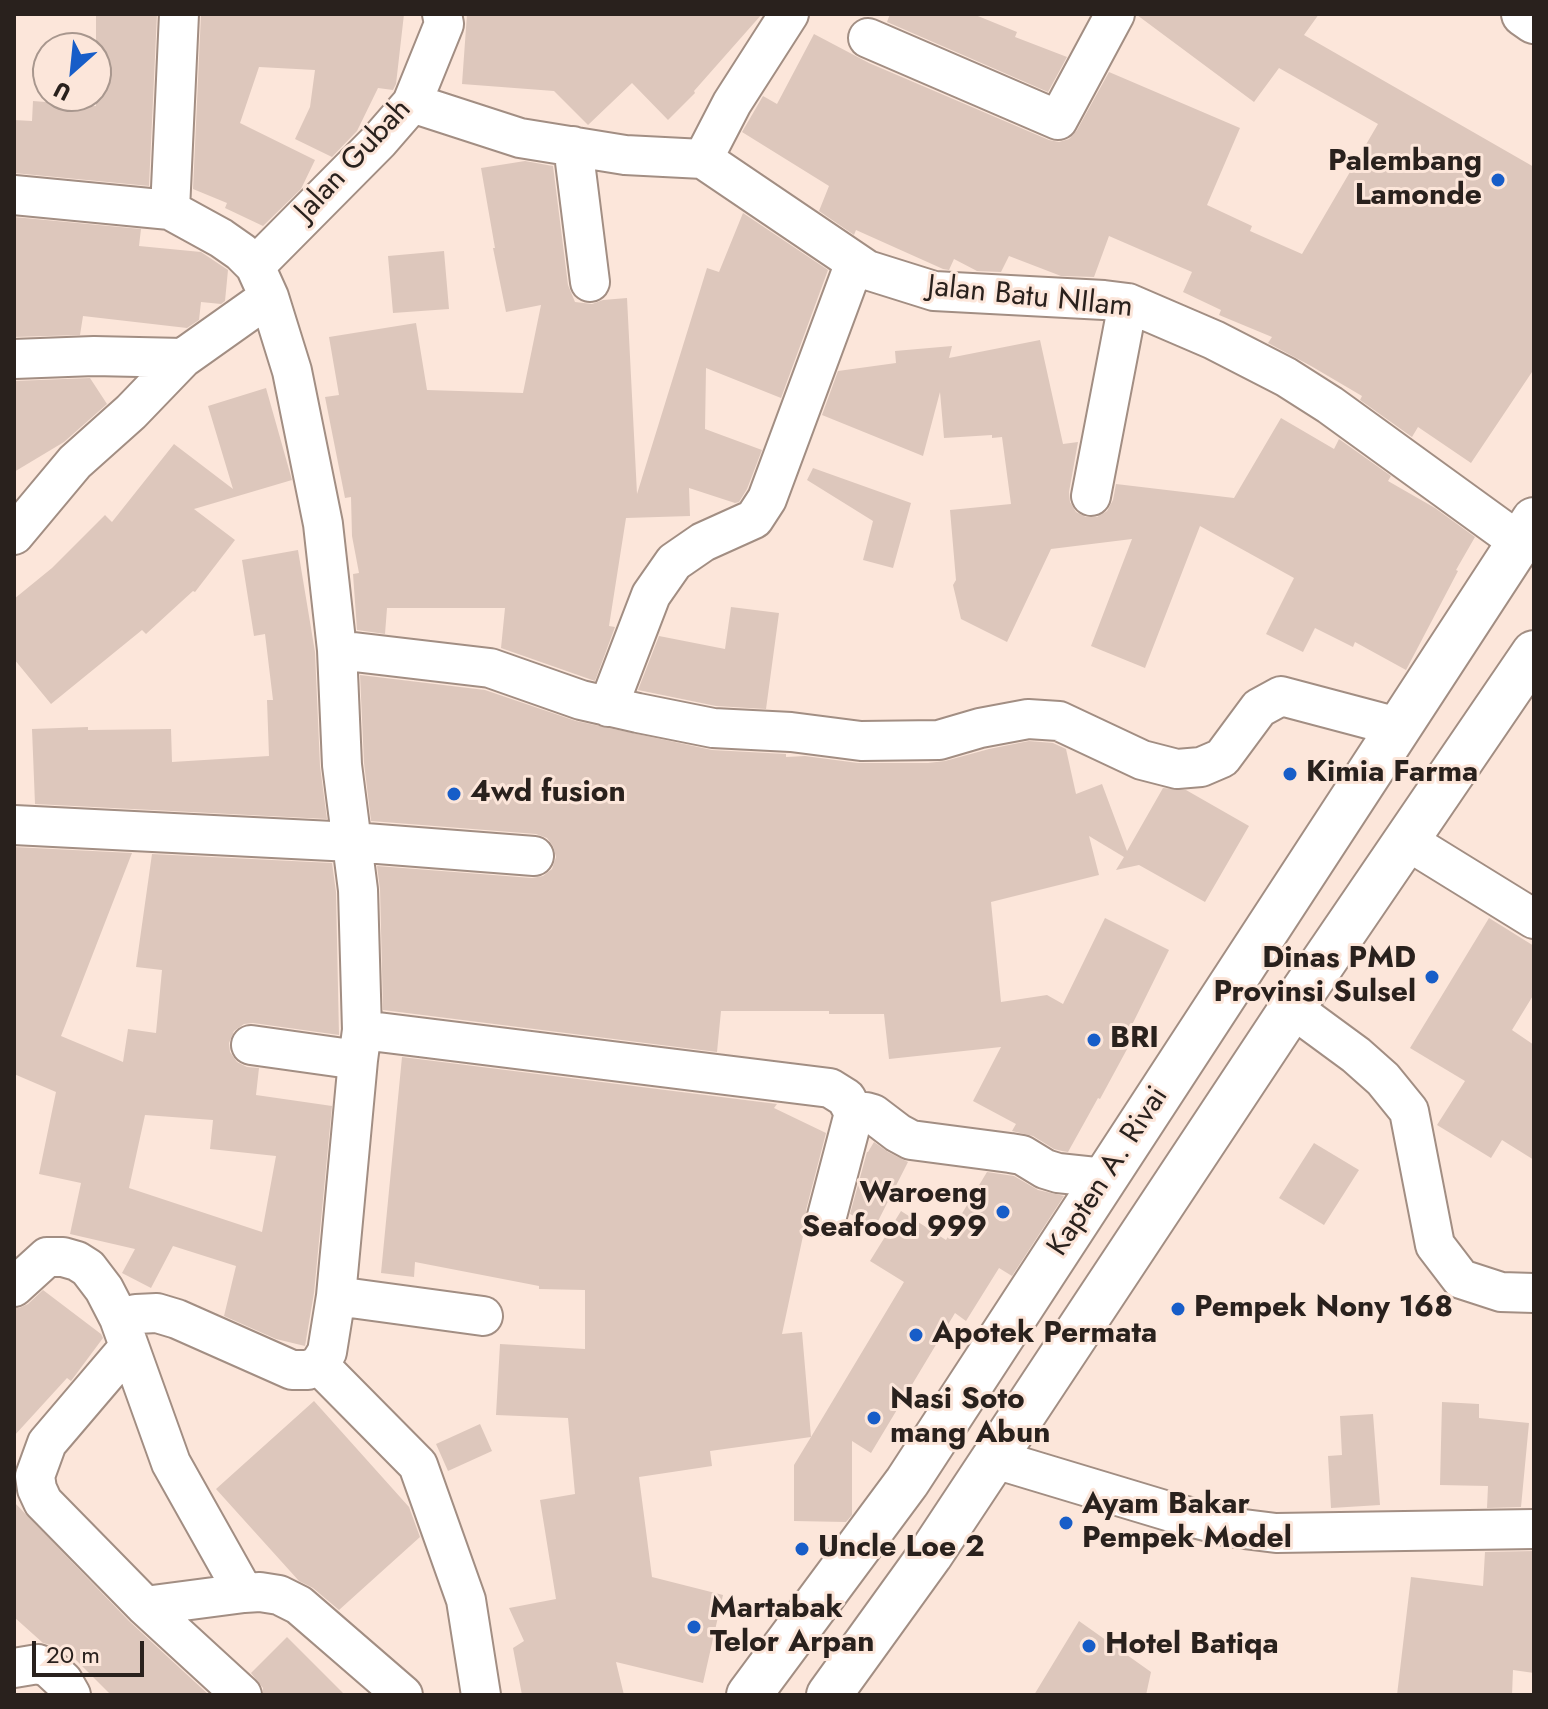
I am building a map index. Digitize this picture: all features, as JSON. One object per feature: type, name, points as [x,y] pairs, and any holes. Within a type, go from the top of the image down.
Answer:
[{"type":"main road","points":[[1524,14],[1534,21]]},
{"type":"main road","name":"Kapten A. Rivai","points":[[749,1695],[907,1482],[1526,531]]},
{"type":"main road","name":"Kapten A. Rivai","points":[[829,1695],[995,1459],[1292,1008],[1534,653]]},
{"type":"street","points":[[170,210],[179,14]]},
{"type":"street","name":"Jalan Gubah","points":[[14,535],[75,462],[131,412],[262,281],[412,103],[444,24],[442,14]]},
{"type":"street","points":[[412,103],[520,138],[625,155],[703,159],[732,103],[789,14]]},
{"type":"street","points":[[868,38],[1058,120],[1115,14]]},
{"type":"street","points":[[573,146],[590,282]]},
{"type":"street","name":"Jalan Batu NIlam","points":[[703,159],[867,270],[934,291],[1128,303],[1214,340],[1286,377],[1526,531]]},
{"type":"street","points":[[14,195],[170,210],[241,252],[262,281],[292,371],[323,524],[337,650],[342,765],[358,890],[360,1045],[336,1296],[327,1352],[319,1365],[308,1370],[292,1370],[177,1319],[157,1313],[136,1314],[47,1443],[35,1476],[43,1502],[145,1606],[242,1695]]},
{"type":"street","points":[[608,707],[651,595],[674,562],[703,542],[754,519],[767,499],[855,262]]},
{"type":"street","points":[[1091,496],[1128,303]]},
{"type":"street","points":[[14,359],[94,356],[183,358]]},
{"type":"street","points":[[337,650],[490,668],[581,700],[713,728],[791,732],[861,741],[939,740],[1028,719],[1059,721],[1142,760],[1177,769],[1201,767],[1222,758],[1259,708],[1281,696],[1398,727]]},
{"type":"street","points":[[14,825],[352,842],[534,856]]},
{"type":"street","points":[[1406,840],[1534,919]]},
{"type":"street","points":[[1292,1008],[1356,1055],[1383,1079],[1409,1111],[1435,1245],[1461,1279],[1501,1292],[1534,1293]]},
{"type":"street","points":[[251,1045],[360,1045],[830,1088],[846,1098],[854,1113],[827,1216]]},
{"type":"street","points":[[854,1113],[873,1114],[911,1140],[1022,1155],[1058,1173],[1105,1178]]},
{"type":"street","points":[[14,1287],[47,1257],[63,1257],[88,1268],[104,1289],[124,1333],[171,1463],[244,1593]]},
{"type":"street","points":[[336,1296],[483,1316]]},
{"type":"street","points":[[319,1365],[418,1465],[466,1600],[481,1695]]},
{"type":"street","points":[[995,1459],[1228,1527],[1276,1533],[1534,1529]]},
{"type":"street","points":[[145,1606],[244,1593],[279,1595],[299,1605],[403,1695]]},
{"type":"street","points":[[14,1668],[38,1664],[49,1668],[63,1681],[71,1695]]},
{"type":"building","points":[[96,14],[157,14],[149,186],[14,173],[14,120],[32,121],[32,112],[112,112],[112,32],[96,32]]},
{"type":"building","points":[[201,14],[404,14],[393,90],[378,88],[357,131],[332,157],[295,139],[310,107],[315,70],[259,67],[240,123],[315,160],[301,189],[263,226],[225,208],[227,203],[193,189]]},
{"type":"building","points":[[467,14],[762,14],[668,120],[632,83],[588,125],[554,91],[462,84]]},
{"type":"building","points":[[890,14],[973,14],[1017,32],[1015,37],[1067,57],[1048,92],[887,22]]},
{"type":"building","points":[[1319,14],[1304,35],[1534,167],[1534,369],[1471,463],[1418,427],[1412,437],[1360,400],[1362,396],[1268,343],[1272,337],[1219,315],[1221,310],[1183,292],[1192,272],[1109,236],[1094,277],[1061,276],[1009,256],[1001,272],[977,271],[954,259],[949,270],[943,269],[856,230],[854,235],[819,211],[829,186],[742,132],[763,96],[777,104],[814,34],[869,63],[1059,142],[1069,139],[1077,130],[1109,72],[1240,128],[1207,205],[1252,226],[1250,231],[1302,254],[1378,124],[1279,68],[1254,102],[1137,15]]},
{"type":"building","points":[[525,161],[553,166],[568,285],[575,302],[592,304],[627,298],[637,494],[707,268],[719,272],[743,213],[828,270],[781,398],[706,368],[705,429],[762,450],[739,502],[689,488],[690,516],[626,518],[609,626],[615,627],[595,681],[501,648],[505,608],[387,608],[385,634],[357,630],[353,574],[359,573],[352,536],[351,497],[345,498],[325,397],[339,395],[329,337],[416,323],[427,390],[523,393],[541,305],[506,312],[481,168]]},
{"type":"building","points":[[14,217],[141,229],[139,246],[201,252],[228,270],[225,301],[221,304],[201,302],[199,320],[187,328],[83,316],[80,335],[14,337]]},
{"type":"building","points":[[444,251],[449,309],[393,313],[388,256]]},
{"type":"building","points":[[1040,340],[1063,444],[1078,442],[1070,502],[1076,512],[1086,517],[1097,517],[1107,511],[1116,484],[1234,498],[1281,418],[1334,449],[1339,439],[1391,476],[1388,481],[1435,508],[1475,537],[1406,670],[1355,642],[1353,647],[1315,628],[1303,652],[1266,634],[1294,578],[1200,526],[1145,668],[1091,646],[1132,539],[1051,549],[1007,642],[961,619],[953,585],[956,580],[950,510],[1011,504],[1002,437],[944,438],[940,392],[923,456],[822,415],[838,371],[896,363],[895,351],[952,346],[949,358]]},
{"type":"building","points":[[90,378],[107,404],[64,442],[14,472],[14,381]]},
{"type":"building","points":[[266,388],[292,480],[194,509],[235,540],[195,592],[146,634],[142,630],[51,704],[14,659],[14,599],[52,568],[105,515],[112,522],[174,444],[233,489],[208,406]]},
{"type":"building","points":[[813,468],[911,503],[893,568],[863,560],[873,521],[807,480]]},
{"type":"building","points":[[298,550],[315,652],[320,766],[327,819],[35,804],[32,729],[171,729],[172,762],[269,756],[267,700],[273,700],[265,634],[254,636],[242,560]]},
{"type":"building","points":[[731,607],[779,613],[766,709],[716,706],[638,690],[659,636],[725,649]]},
{"type":"building","points":[[360,675],[485,690],[576,721],[712,750],[786,754],[786,757],[805,756],[858,763],[928,763],[1029,741],[1053,743],[1066,749],[1076,794],[1102,784],[1127,851],[1163,788],[1186,790],[1249,826],[1205,902],[1139,865],[1116,870],[1124,857],[1089,836],[1099,875],[991,902],[1001,1002],[1047,995],[1063,1004],[1105,918],[1169,950],[1126,1037],[1132,1040],[1068,1152],[1062,1151],[1033,1136],[1012,1131],[1016,1124],[973,1101],[1001,1047],[889,1059],[884,1014],[721,1011],[717,1052],[383,1010],[377,866],[532,878],[543,876],[552,869],[556,857],[547,838],[536,834],[371,821],[364,763]]},
{"type":"building","points":[[14,847],[132,853],[61,1036],[123,1062],[128,1029],[156,1033],[162,970],[136,967],[152,854],[332,863],[336,892],[339,1035],[253,1023],[244,1024],[234,1031],[229,1043],[230,1052],[237,1062],[259,1068],[256,1095],[332,1106],[314,1293],[305,1346],[276,1339],[224,1316],[236,1266],[173,1246],[151,1288],[122,1273],[135,1249],[70,1234],[81,1183],[39,1174],[56,1092],[14,1074]],"holes":[[[145,1115],[213,1120],[210,1149],[276,1156],[262,1232],[129,1188]]]},
{"type":"building","points":[[1489,918],[1534,946],[1534,994],[1512,1030],[1534,1045],[1534,1160],[1502,1140],[1491,1158],[1437,1125],[1465,1081],[1410,1048]]},
{"type":"building","points":[[402,1057],[777,1104],[774,1108],[826,1133],[806,1210],[782,1334],[802,1332],[811,1437],[710,1451],[712,1466],[639,1477],[652,1577],[723,1595],[703,1683],[616,1662],[624,1695],[522,1695],[513,1648],[524,1641],[509,1608],[556,1599],[540,1500],[575,1494],[568,1418],[496,1415],[500,1344],[585,1349],[585,1290],[539,1289],[539,1286],[415,1262],[414,1277],[381,1273]]},
{"type":"building","points":[[874,1142],[908,1162],[875,1227],[850,1214],[867,1152]]},
{"type":"building","points":[[1314,1143],[1359,1170],[1324,1225],[1279,1198]]},
{"type":"building","points":[[987,1172],[1014,1176],[1038,1190],[1064,1196],[1012,1276],[999,1268],[966,1321],[955,1313],[871,1453],[852,1441],[852,1515],[846,1522],[794,1521],[794,1465],[904,1282],[870,1261],[901,1211],[946,1240]]},
{"type":"building","points":[[43,1290],[103,1338],[71,1381],[67,1378],[14,1436],[14,1308],[28,1304]]},
{"type":"building","points":[[314,1401],[409,1507],[420,1537],[339,1610],[313,1588],[299,1581],[216,1489]]},
{"type":"building","points":[[1442,1402],[1479,1404],[1479,1418],[1529,1423],[1521,1507],[1487,1508],[1488,1486],[1440,1485]]},
{"type":"building","points":[[1373,1414],[1380,1505],[1331,1508],[1328,1456],[1342,1455],[1340,1416]]},
{"type":"building","points":[[480,1424],[492,1451],[448,1471],[436,1444]]},
{"type":"building","points":[[14,1502],[129,1621],[209,1695],[111,1695],[67,1651],[65,1653],[43,1643],[14,1617]]},
{"type":"building","points":[[1534,1551],[1534,1673],[1513,1670],[1512,1695],[1397,1695],[1411,1577],[1483,1586],[1485,1552]]},
{"type":"building","name":"Hotel Batiqa","points":[[1079,1621],[1151,1672],[1146,1695],[1034,1695]]},
{"type":"building","points":[[287,1637],[345,1695],[263,1695],[263,1688],[251,1673]]},
{"type":"place","name":"Palembang Lamonde","points":[[1498,180]]},
{"type":"place","name":"Kimia Farma","points":[[1290,774]]},
{"type":"place","name":"4wd fusion","points":[[454,794]]},
{"type":"place","name":"Dinas PMD Provinsi Sulsel","points":[[1432,977]]},
{"type":"place","name":"BRI","points":[[1094,1040]]},
{"type":"place","name":"Waroeng Seafood 999","points":[[1003,1212]]},
{"type":"place","name":"Pempek Nony 168","points":[[1178,1309]]},
{"type":"place","name":"Apotek Permata","points":[[916,1335]]},
{"type":"place","name":"Nasi Soto mang Abun","points":[[874,1418]]},
{"type":"place","name":"Ayam Bakar Pempek Model","points":[[1066,1523]]},
{"type":"place","name":"Uncle Loe 2","points":[[802,1549]]},
{"type":"place","name":"Martabak Telor Arpan","points":[[694,1627]]},
{"type":"place","name":"Hotel Batiqa","points":[[1089,1646]]}]
